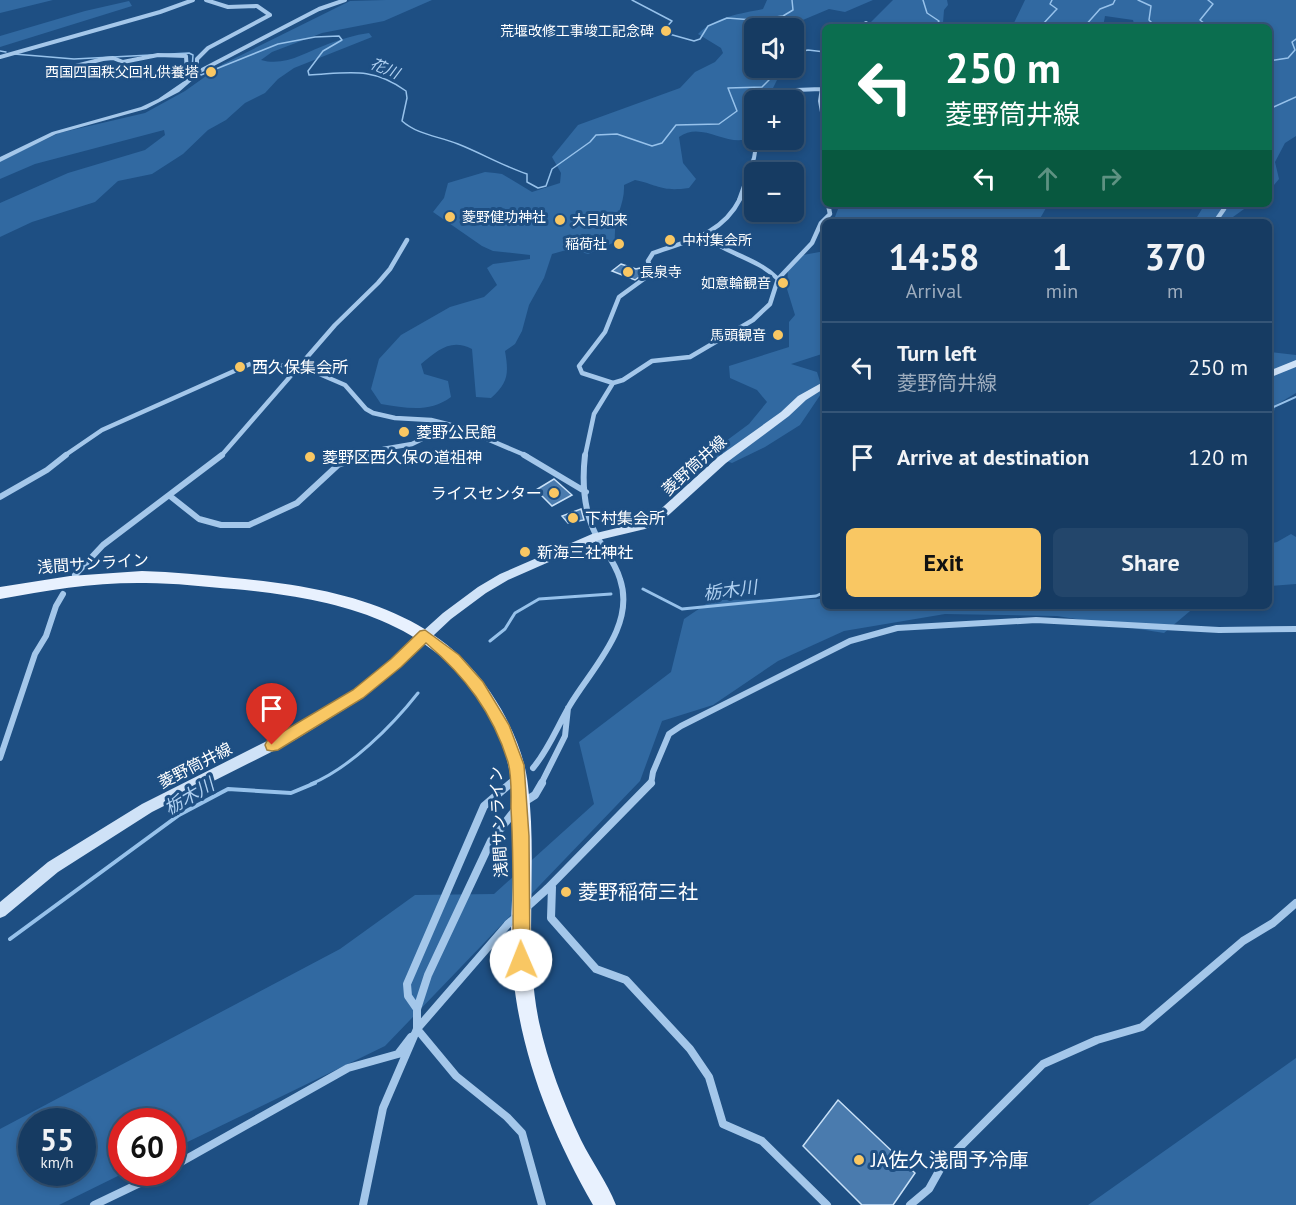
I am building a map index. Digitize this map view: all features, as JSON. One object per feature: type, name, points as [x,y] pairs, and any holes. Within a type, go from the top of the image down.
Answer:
[{"type":"main road","points":[[1272,374],[1296,363]]},
{"type":"main road","name":"菱野筒井線","points":[[0,911],[53,867],[147,808],[290,736],[358,694],[396,663],[425,635],[482,590],[504,577],[596,537],[641,526],[657,519],[722,460],[802,398],[822,386]]},
{"type":"main road","name":"浅間サンライン","points":[[0,593],[63,583],[142,577],[212,582],[324,596],[375,612],[425,635],[454,659],[478,686],[492,707],[517,765],[521,960],[529,1015],[545,1080],[586,1173],[605,1205]]},
{"type":"street","points":[[0,57],[160,12],[193,0]]},
{"type":"street","points":[[200,71],[197,69],[197,59],[208,48],[270,15],[256,6],[228,7],[206,0]]},
{"type":"street","points":[[0,160],[51,134],[146,109],[178,91],[200,71],[319,9],[345,0]]},
{"type":"street","points":[[64,69],[103,59],[131,62],[158,55],[180,54],[186,56],[187,74],[193,77]]},
{"type":"street","points":[[822,84],[820,101],[822,112]]},
{"type":"street","points":[[796,90],[821,89]]},
{"type":"street","points":[[755,150],[754,158],[749,165],[746,184],[728,219],[704,236],[653,253],[648,261],[651,273],[627,288],[616,300],[610,325],[579,366],[582,373],[613,383],[626,379],[652,361],[690,357],[753,320],[770,304],[778,279],[812,243],[822,222]]},
{"type":"street","points":[[1217,219],[1224,209]]},
{"type":"street","points":[[704,236],[719,248],[771,270],[778,279]]},
{"type":"street","points":[[75,575],[104,545],[219,457],[335,325],[378,283],[407,240]]},
{"type":"street","points":[[0,497],[47,470],[82,442],[102,430],[250,363],[301,366],[345,386],[366,409],[373,413],[395,418],[432,420],[451,425],[527,456],[586,492]]},
{"type":"street","points":[[533,768],[556,737],[568,708],[615,634],[624,599],[620,576],[607,550],[596,537],[589,518],[586,492],[586,442],[595,413],[613,383]]},
{"type":"street","points":[[170,496],[199,519],[221,525],[249,525],[297,503],[338,465],[383,449],[412,444],[451,425]]},
{"type":"street","points":[[0,758],[35,654],[46,636],[56,606],[63,594]]},
{"type":"street","points":[[186,1159],[348,1068],[398,1054],[508,924],[550,888],[651,784],[653,772],[669,734],[850,640],[906,627],[1036,620],[1219,630],[1296,629]]},
{"type":"street","points":[[363,1205],[383,1108],[417,1029],[417,1009],[428,975],[477,867],[505,821],[519,805],[535,795],[548,771],[565,736],[568,708]]},
{"type":"street","points":[[417,1009],[408,996],[407,984],[484,806],[513,781]]},
{"type":"street","points":[[550,888],[551,918],[596,969],[626,980],[690,1050],[709,1077],[723,1124],[762,1141],[827,1205]]},
{"type":"street","points":[[910,1205],[929,1189],[943,1164],[1043,1064],[1097,1040],[1142,1027],[1243,941],[1273,923],[1296,903]]},
{"type":"street","points":[[417,1029],[456,1076],[507,1117],[522,1133],[542,1205]]},
{"type":"street","points":[[94,1205],[134,1186]]},
{"type":"shaded area","points":[[0,0],[53,0],[0,13]]},
{"type":"shaded area","points":[[432,0],[384,21],[322,33],[272,52],[261,60],[278,62],[348,37],[369,33],[372,37],[294,68],[278,79],[265,93],[245,103],[226,120],[208,130],[183,154],[152,174],[118,181],[95,202],[32,222],[0,237],[0,203],[68,173],[145,150],[165,135],[164,130],[35,164],[0,179],[0,161],[59,133],[145,113],[185,91],[223,64],[350,1]]},
{"type":"shaded area","points":[[767,0],[873,0],[845,12],[829,9],[804,20],[744,18],[744,78],[778,78],[772,90],[744,90],[744,136],[742,140],[694,131],[679,137],[683,163],[696,179],[689,188],[666,189],[635,180],[624,185],[615,242],[588,254],[570,249],[552,254],[544,278],[529,305],[522,331],[515,344],[505,351],[507,372],[504,383],[491,398],[476,397],[472,349],[451,345],[439,350],[421,364],[424,374],[448,381],[451,397],[434,405],[418,408],[381,404],[371,389],[379,359],[401,335],[450,307],[484,297],[497,285],[487,268],[493,264],[530,259],[530,255],[493,251],[482,246],[433,212],[444,198],[448,183],[485,172],[502,174],[532,192],[560,183],[561,173],[552,157],[578,125],[680,88],[695,72],[715,62],[723,53],[721,48],[698,34],[720,19],[763,9]]},
{"type":"shaded area","points":[[893,0],[947,0],[948,5],[944,10],[942,24],[869,24]]},
{"type":"shaded area","points":[[1025,0],[1296,0],[1296,136],[1285,143],[1275,162],[1279,179],[1272,187],[1272,24],[1134,24],[1133,20],[1105,16],[1104,24],[1013,24]]},
{"type":"shaded area","points":[[129,1],[132,6],[0,47],[0,36],[85,11]]},
{"type":"shaded area","points":[[839,207],[1048,207],[1040,219],[834,219]]},
{"type":"shaded area","points":[[1203,207],[1247,207],[1230,219],[1196,219]]},
{"type":"shaded area","points":[[822,252],[822,354],[791,364],[817,372],[822,392],[800,425],[765,447],[732,463],[715,457],[722,444],[749,424],[767,402],[757,390],[730,378],[729,366],[789,347],[789,322],[795,315],[787,289],[788,267],[803,255]]},
{"type":"shaded area","points":[[1272,352],[1296,355],[1296,393],[1276,405],[1273,414]]},
{"type":"shaded area","points":[[1291,534],[1296,537],[1296,584],[1272,586],[1272,543]]},
{"type":"shaded area","points":[[822,599],[822,609],[1192,609],[1164,633],[1057,616],[945,614],[844,631],[778,661],[713,705],[662,721],[640,781],[385,1046],[186,1143],[186,1108],[108,1108],[108,1181],[59,1205],[0,1205],[0,1129],[18,1119],[18,1186],[96,1186],[96,1108],[40,1108],[340,949],[415,895],[494,894],[594,804],[579,742],[671,672],[684,619],[712,600]]},
{"type":"shaded area","points":[[1296,1058],[1296,1205],[1088,1205]]},
{"type":"building","name":"長泉寺","points":[[621,264],[647,271],[635,280],[612,271]]},
{"type":"building","name":"ライスセンター","points":[[554,479],[572,495],[552,506],[536,490]]},
{"type":"building","name":"下村集会所","points":[[581,509],[584,520],[568,523],[562,516]]},
{"type":"building","name":"JA佐久浅間予冷庫","points":[[838,1100],[915,1173],[893,1205],[862,1205],[803,1146]]},
{"type":"waterway","points":[[632,0],[672,21],[662,32],[694,41],[700,39],[708,26],[727,18],[753,20],[783,16],[793,10],[792,0]]},
{"type":"waterway","points":[[923,0],[927,13],[939,21],[937,24]]},
{"type":"waterway","points":[[1043,24],[1057,9],[1050,4],[1052,0]]},
{"type":"waterway","name":"花川","points":[[1087,24],[1100,9],[1113,4],[1115,0]]},
{"type":"waterway","name":"花川","points":[[1138,0],[1151,6],[1149,20],[1153,24]]},
{"type":"waterway","points":[[1205,24],[1200,20],[1213,4],[1208,0]]},
{"type":"waterway","name":"花川","points":[[14,54],[74,59],[189,53],[193,55],[192,69],[201,75],[278,44],[315,37],[339,36],[342,40],[323,51],[308,71],[309,75],[371,74],[394,83],[406,91],[407,98],[402,121],[408,126],[458,144],[527,174],[527,182],[538,188],[546,186],[552,169],[590,142],[596,135],[617,134],[652,146],[662,143],[676,125],[719,124],[737,111],[728,88],[762,87],[769,80],[768,78]]},
{"type":"waterway","points":[[1272,61],[1288,58],[1295,50],[1292,42],[1296,39]]},
{"type":"waterway","name":"花川","points":[[0,51],[6,52]]},
{"type":"waterway","name":"花川","points":[[804,51],[822,52]]},
{"type":"waterway","name":"花川","points":[[1272,108],[1296,97]]},
{"type":"waterway","name":"栃木川","points":[[1272,408],[1296,397]]},
{"type":"waterway","name":"栃木川","points":[[643,589],[682,609],[816,596],[822,593]]},
{"type":"waterway","name":"栃木川","points":[[490,641],[505,629],[515,613],[539,599],[611,594]]},
{"type":"waterway","name":"栃木川","points":[[311,784],[341,768],[355,757],[396,719],[418,693]]},
{"type":"waterway","name":"栃木川","points":[[10,939],[179,815],[228,789],[291,793],[315,783]]},
{"type":"place","name":"荒堰改修工事竣工記念碑","points":[[666,31]]},
{"type":"place","name":"西国四国秩父回礼供養塔","points":[[211,72]]},
{"type":"place","name":"菱野健功神社","points":[[450,217]]},
{"type":"place","name":"大日如来","points":[[560,220]]},
{"type":"place","name":"中村集会所","points":[[670,240]]},
{"type":"place","name":"稲荷社","points":[[619,244]]},
{"type":"place","name":"長泉寺","points":[[628,272]]},
{"type":"place","name":"如意輪観音","points":[[783,283]]},
{"type":"place","name":"馬頭観音","points":[[778,335]]},
{"type":"place","name":"西久保集会所","points":[[240,367]]},
{"type":"place","name":"菱野公民館","points":[[404,432]]},
{"type":"place","name":"菱野区西久保の道祖神","points":[[310,457]]},
{"type":"place","name":"ライスセンター","points":[[554,493]]},
{"type":"place","name":"下村集会所","points":[[573,518]]},
{"type":"place","name":"新海三社神社","points":[[525,552]]},
{"type":"place","name":"菱野稲荷三社","points":[[566,892]]},
{"type":"place","name":"JA佐久浅間予冷庫","points":[[859,1160]]},
{"type":"route","points":[[272,745],[358,694],[396,663],[425,635],[454,659],[478,686],[492,707],[517,765],[521,836],[521,960]]}]
